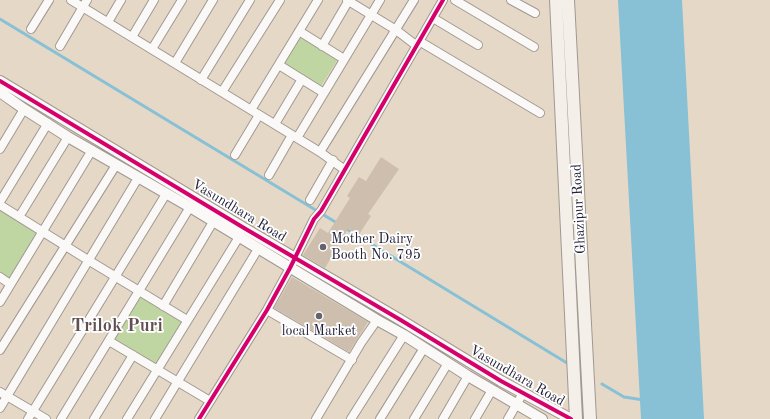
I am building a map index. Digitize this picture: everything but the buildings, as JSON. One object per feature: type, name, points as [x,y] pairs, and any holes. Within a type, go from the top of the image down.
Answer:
[{"type":"main road","name":"Ghazipur Road","points":[[556,0],[576,419]]},
{"type":"main road","name":"Ghazipur Road","points":[[568,0],[590,419]]},
{"type":"street","points":[[31,29],[49,0]]},
{"type":"street","points":[[71,0],[85,4],[108,22],[295,136],[333,160],[345,170]]},
{"type":"street","points":[[108,22],[121,0]]},
{"type":"street","points":[[132,37],[154,0]]},
{"type":"street","points":[[152,49],[180,2],[171,0]]},
{"type":"street","points":[[175,63],[213,0]]},
{"type":"street","points":[[201,80],[250,0]]},
{"type":"street","points":[[222,92],[280,0]]},
{"type":"street","points":[[252,110],[318,0]]},
{"type":"street","points":[[322,46],[348,0],[418,43],[540,113]]},
{"type":"street","points":[[269,175],[324,93],[380,0]]},
{"type":"street","points":[[320,152],[414,0]]},
{"type":"street","points":[[199,419],[267,310],[314,219],[345,170],[443,0]]},
{"type":"street","points":[[455,0],[534,47]]},
{"type":"street","points":[[512,0],[535,13]]},
{"type":"street","points":[[60,46],[85,4]]},
{"type":"street","points":[[433,18],[478,45]]},
{"type":"street","points":[[299,32],[344,59]]},
{"type":"street","points":[[279,65],[324,93]]},
{"type":"street","points":[[275,124],[302,79]]},
{"type":"street","name":"Vasundhara Road","points":[[0,81],[399,319],[501,382],[571,419]]},
{"type":"street","name":"Vasundhara Road","points":[[0,93],[68,137],[190,207],[376,320],[404,335],[468,376],[542,419]]},
{"type":"street","points":[[0,149],[24,109]]},
{"type":"street","points":[[235,155],[259,114]]},
{"type":"street","points":[[0,202],[48,123]]},
{"type":"street","points":[[19,217],[68,137]]},
{"type":"street","points":[[0,302],[92,150]]},
{"type":"street","points":[[310,200],[333,160]]},
{"type":"street","points":[[0,350],[116,165]]},
{"type":"street","points":[[0,408],[4,395],[138,178]]},
{"type":"street","points":[[28,419],[166,194]]},
{"type":"street","points":[[0,205],[187,320]]},
{"type":"street","points":[[61,419],[190,207]]},
{"type":"street","points":[[163,306],[213,222]]},
{"type":"street","points":[[127,419],[239,237]]},
{"type":"street","points":[[155,419],[258,249]]},
{"type":"street","points":[[0,277],[10,284]]},
{"type":"street","points":[[267,310],[352,360]]},
{"type":"street","points":[[316,419],[376,320]]},
{"type":"street","points":[[351,419],[404,335]]},
{"type":"street","points":[[109,341],[210,402]]},
{"type":"street","points":[[380,419],[424,348]]},
{"type":"street","points":[[94,419],[132,355]]},
{"type":"street","points":[[414,419],[448,363]]},
{"type":"street","points":[[443,419],[468,376]]},
{"type":"street","points":[[475,419],[492,390]]},
{"type":"street","points":[[508,419],[522,393]]},
{"type":"street","points":[[4,395],[46,419]]},
{"type":"green space","points":[[300,36],[338,59],[321,86],[283,63]]},
{"type":"green space","points":[[0,208],[42,233],[12,281],[0,273]]},
{"type":"green space","points":[[141,294],[183,319],[154,367],[112,341]]},
{"type":"water","points":[[618,0],[682,0],[704,419],[641,419]]},
{"type":"waterway","points":[[0,19],[337,223]]},
{"type":"waterway","points":[[345,228],[567,363]]},
{"type":"waterway","points":[[602,384],[624,397],[644,400]]},
{"type":"cycle path","points":[[199,419],[267,310],[314,219],[321,211],[443,0]]},
{"type":"cycle path","points":[[0,81],[501,381],[571,419]]},
{"type":"place","name":"Mother Dairy Booth No. 795","points":[[323,247]]},
{"type":"place","name":"local Market","points":[[319,316]]},
{"type":"district","name":"Trilok Puri","points":[[117,326]]}]
